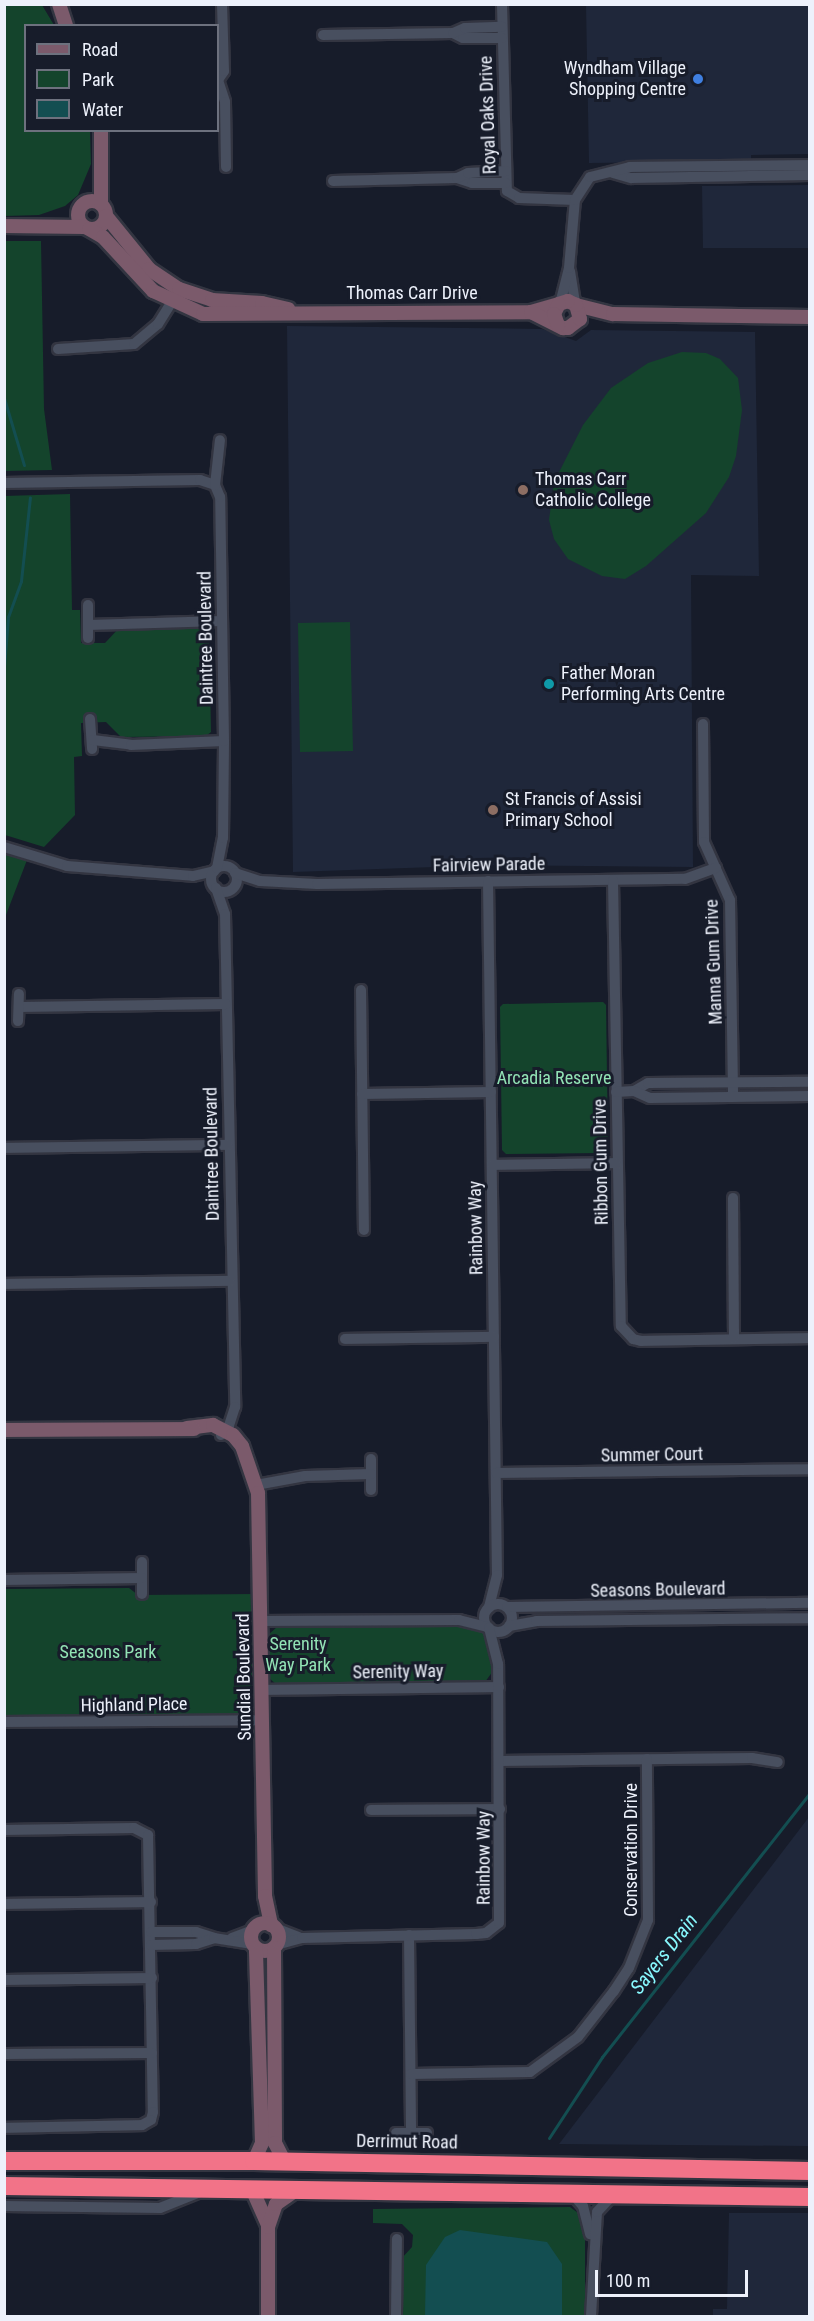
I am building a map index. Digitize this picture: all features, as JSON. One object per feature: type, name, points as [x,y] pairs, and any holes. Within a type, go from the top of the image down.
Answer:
[{"type":"highway","name":"Derrimut Road","points":[[4,2161],[284,2161],[805,2170]]},
{"type":"highway","points":[[4,2186],[810,2197]]},
{"type":"street","points":[[59,4],[65,24]]},
{"type":"street","points":[[219,78],[224,71],[222,4]]},
{"type":"street","name":"Royal Oaks Drive","points":[[502,4],[507,191],[515,198],[575,200]]},
{"type":"street","points":[[323,35],[453,33],[463,38],[502,32]]},
{"type":"street","points":[[219,83],[225,102],[226,167]]},
{"type":"street","points":[[4,226],[50,224],[100,227],[104,210],[101,132]]},
{"type":"street","points":[[613,314],[568,328],[558,325],[554,314],[569,268],[575,200],[586,180],[630,167],[810,165]]},
{"type":"street","points":[[87,228],[79,219],[82,206],[101,166]]},
{"type":"street","points":[[457,178],[468,173],[506,171]]},
{"type":"street","points":[[614,173],[631,178],[810,175]]},
{"type":"street","points":[[333,181],[457,178],[472,183],[506,183]]},
{"type":"street","points":[[50,224],[82,206],[104,210]]},
{"type":"street","name":"Thomas Carr Drive","points":[[104,210],[149,269],[176,295],[203,314],[261,316],[293,310],[531,312],[559,304]]},
{"type":"street","name":"Thomas Carr Drive","points":[[87,228],[103,237],[135,276],[176,295]]},
{"type":"street","points":[[569,268],[580,314],[578,324]]},
{"type":"street","points":[[58,348],[134,344],[145,339],[176,295]]},
{"type":"street","points":[[559,304],[576,305],[613,314],[810,317]]},
{"type":"street","name":"Thomas Carr Drive","points":[[531,312],[558,325]]},
{"type":"street","name":"Daintree Boulevard","points":[[220,440],[214,485],[220,497],[224,838],[214,886],[225,914]]},
{"type":"street","points":[[4,483],[200,480],[214,485]]},
{"type":"street","points":[[88,605],[88,638]]},
{"type":"street","points":[[88,625],[149,620],[222,621]]},
{"type":"street","points":[[90,719],[93,745],[224,741]]},
{"type":"street","name":"Manna Gum Drive","points":[[703,724],[705,842],[730,900],[732,1097]]},
{"type":"street","name":"Daintree Boulevard","points":[[224,838],[234,871],[225,914],[234,1411],[224,1430]]},
{"type":"street","points":[[4,847],[67,866],[193,876],[216,870]]},
{"type":"street","name":"Fairview Parade","points":[[214,886],[232,888],[260,881],[694,879],[716,868]]},
{"type":"street","name":"Fairview Parade","points":[[216,870],[234,871],[260,881]]},
{"type":"street","points":[[193,876],[214,886]]},
{"type":"street","name":"Ribbon Gum Drive","points":[[613,880],[620,1312],[627,1334],[641,1341],[734,1338]]},
{"type":"street","name":"Rainbow Way","points":[[488,881],[497,1575],[506,1607]]},
{"type":"street","points":[[361,990],[364,1230]]},
{"type":"street","points":[[18,1021],[19,994]]},
{"type":"street","points":[[19,1007],[226,1004]]},
{"type":"street","points":[[616,1092],[634,1091],[648,1083],[810,1082]]},
{"type":"street","points":[[634,1091],[650,1098],[810,1096]]},
{"type":"street","points":[[362,1094],[491,1092]]},
{"type":"street","points":[[4,1148],[228,1145]]},
{"type":"street","points":[[492,1165],[616,1163]]},
{"type":"street","points":[[733,1198],[734,1338],[810,1338]]},
{"type":"street","points":[[4,1284],[230,1281]]},
{"type":"street","points":[[345,1339],[494,1337]]},
{"type":"street","points":[[4,1430],[187,1428],[224,1430]]},
{"type":"street","name":"Sundial Boulevard","points":[[224,1430],[245,1459],[256,1485],[260,1507],[266,1896],[261,1933],[262,2143],[254,2161]]},
{"type":"street","points":[[371,1459],[371,1490]]},
{"type":"street","name":"Summer Court","points":[[496,1473],[810,1469]]},
{"type":"street","points":[[256,1485],[305,1476],[371,1474]]},
{"type":"street","points":[[142,1562],[142,1594]]},
{"type":"street","name":"Rainbow Way","points":[[488,1608],[497,1575]]},
{"type":"street","points":[[4,1580],[142,1578]]},
{"type":"street","name":"Seasons Boulevard","points":[[506,1607],[810,1603]]},
{"type":"street","points":[[261,1621],[459,1620],[488,1628],[507,1628],[511,1614],[506,1607],[488,1608],[459,1620]]},
{"type":"street","points":[[488,1608],[484,1620],[488,1628]]},
{"type":"street","name":"Seasons Boulevard","points":[[507,1628],[536,1621],[810,1618]]},
{"type":"street","name":"Rainbow Way","points":[[261,1933],[302,1938],[481,1934],[499,1923],[499,1687],[498,1664],[488,1628]]},
{"type":"street","name":"Rainbow Way","points":[[498,1664],[507,1628]]},
{"type":"street","name":"Serenity Way","points":[[262,1690],[499,1687]]},
{"type":"street","name":"Highland Place","points":[[4,1722],[263,1720]]},
{"type":"street","points":[[647,1759],[752,1758],[778,1762]]},
{"type":"street","name":"Conservation Drive","points":[[411,2074],[530,2072],[578,2037],[614,1991],[629,1968],[648,1920],[647,1759],[499,1761]]},
{"type":"street","points":[[371,1810],[500,1809]]},
{"type":"street","points":[[4,1830],[142,1830],[149,1838],[153,2112],[148,2123],[4,2128]]},
{"type":"street","points":[[4,1904],[151,1902]]},
{"type":"street","points":[[151,1932],[183,1932],[214,1938],[261,1933],[279,1936],[275,1947],[275,2143],[284,2161]]},
{"type":"street","points":[[183,1932],[183,1945]]},
{"type":"street","points":[[261,1933],[263,1951],[275,1947]]},
{"type":"street","points":[[409,1935],[411,2133]]},
{"type":"street","points":[[152,1945],[183,1945],[214,1938]]},
{"type":"street","name":"Rainbow Way","points":[[275,1947],[302,1938]]},
{"type":"street","points":[[4,1980],[152,1978]]},
{"type":"street","points":[[4,2054],[152,2052]]},
{"type":"street","points":[[396,2133],[427,2133]]},
{"type":"street","points":[[4,2206],[160,2208],[206,2189]]},
{"type":"street","points":[[252,2189],[261,2203],[268,2227],[268,2316]]},
{"type":"street","points":[[268,2227],[276,2205],[296,2190]]},
{"type":"street","points":[[569,2193],[583,2206],[593,2255]]},
{"type":"street","points":[[591,2316],[593,2255],[598,2208],[615,2194]]},
{"type":"street","points":[[396,2316],[397,2239]]},
{"type":"shaded area","name":"Wyndham Village Shopping Centre","points":[[586,5],[809,5],[809,154],[751,155],[751,161],[589,163]]},
{"type":"shaded area","points":[[809,185],[809,248],[703,248],[702,186]]},
{"type":"shaded area","name":"Thomas Carr Catholic College","points":[[287,326],[542,329],[576,341],[591,330],[755,332],[759,576],[691,575],[693,867],[491,865],[293,872]]},
{"type":"shaded area","points":[[809,1817],[809,2146],[559,2144]]},
{"type":"shaded area","points":[[729,2213],[809,2213],[809,2316],[713,2316],[713,2309],[727,2309]]},
{"type":"green space","points":[[4,5],[42,5],[53,24],[24,24],[24,132],[90,132],[91,164],[78,195],[65,206],[39,215],[5,216]]},
{"type":"green space","points":[[5,241],[41,241],[44,409],[52,470],[5,471]]},
{"type":"green space","points":[[682,352],[706,353],[720,359],[738,378],[742,410],[736,456],[729,477],[706,513],[646,566],[625,579],[602,576],[568,559],[554,539],[549,520],[554,482],[583,425],[611,388],[648,363]]},
{"type":"green space","points":[[70,494],[72,610],[80,610],[81,643],[105,643],[120,627],[205,626],[209,631],[211,732],[206,736],[121,737],[106,722],[81,723],[82,756],[74,757],[75,815],[44,847],[5,835],[4,496]]},
{"type":"green space","points":[[350,622],[353,751],[300,752],[298,623]]},
{"type":"green space","points":[[5,853],[27,860],[6,915],[5,1043]]},
{"type":"green space","name":"Arcadia Reserve","points":[[603,1002],[606,1005],[608,1148],[603,1153],[506,1154],[502,1150],[500,1007],[503,1004]]},
{"type":"green space","name":"Seasons Park","points":[[129,1588],[138,1595],[255,1594],[254,1711],[247,1715],[5,1719],[5,1589]]},
{"type":"green space","name":"Serenity Way Park","points":[[463,1624],[487,1634],[493,1671],[485,1682],[277,1685],[269,1678],[268,1635],[277,1627]]},
{"type":"green space","points":[[570,2207],[582,2216],[585,2233],[585,2316],[400,2316],[401,2259],[412,2247],[413,2235],[402,2224],[373,2223],[373,2209]]},
{"type":"water","points":[[460,2230],[547,2242],[562,2264],[562,2316],[425,2316],[426,2265],[445,2237]]},
{"type":"waterway","points":[[4,398],[24,465]]},
{"type":"waterway","points":[[4,667],[8,617],[21,581],[30,497]]},
{"type":"waterway","name":"Sayers Drain","points":[[549,2138],[602,2057],[810,1793]]},
{"type":"place","name":"Wyndham Village Shopping Centre","points":[[698,79]]},
{"type":"place","name":"Thomas Carr Catholic College","points":[[523,490]]},
{"type":"place","name":"Father Moran Performing Arts Centre","points":[[549,684]]},
{"type":"place","name":"St Francis of Assisi Primary School","points":[[493,810]]}]
